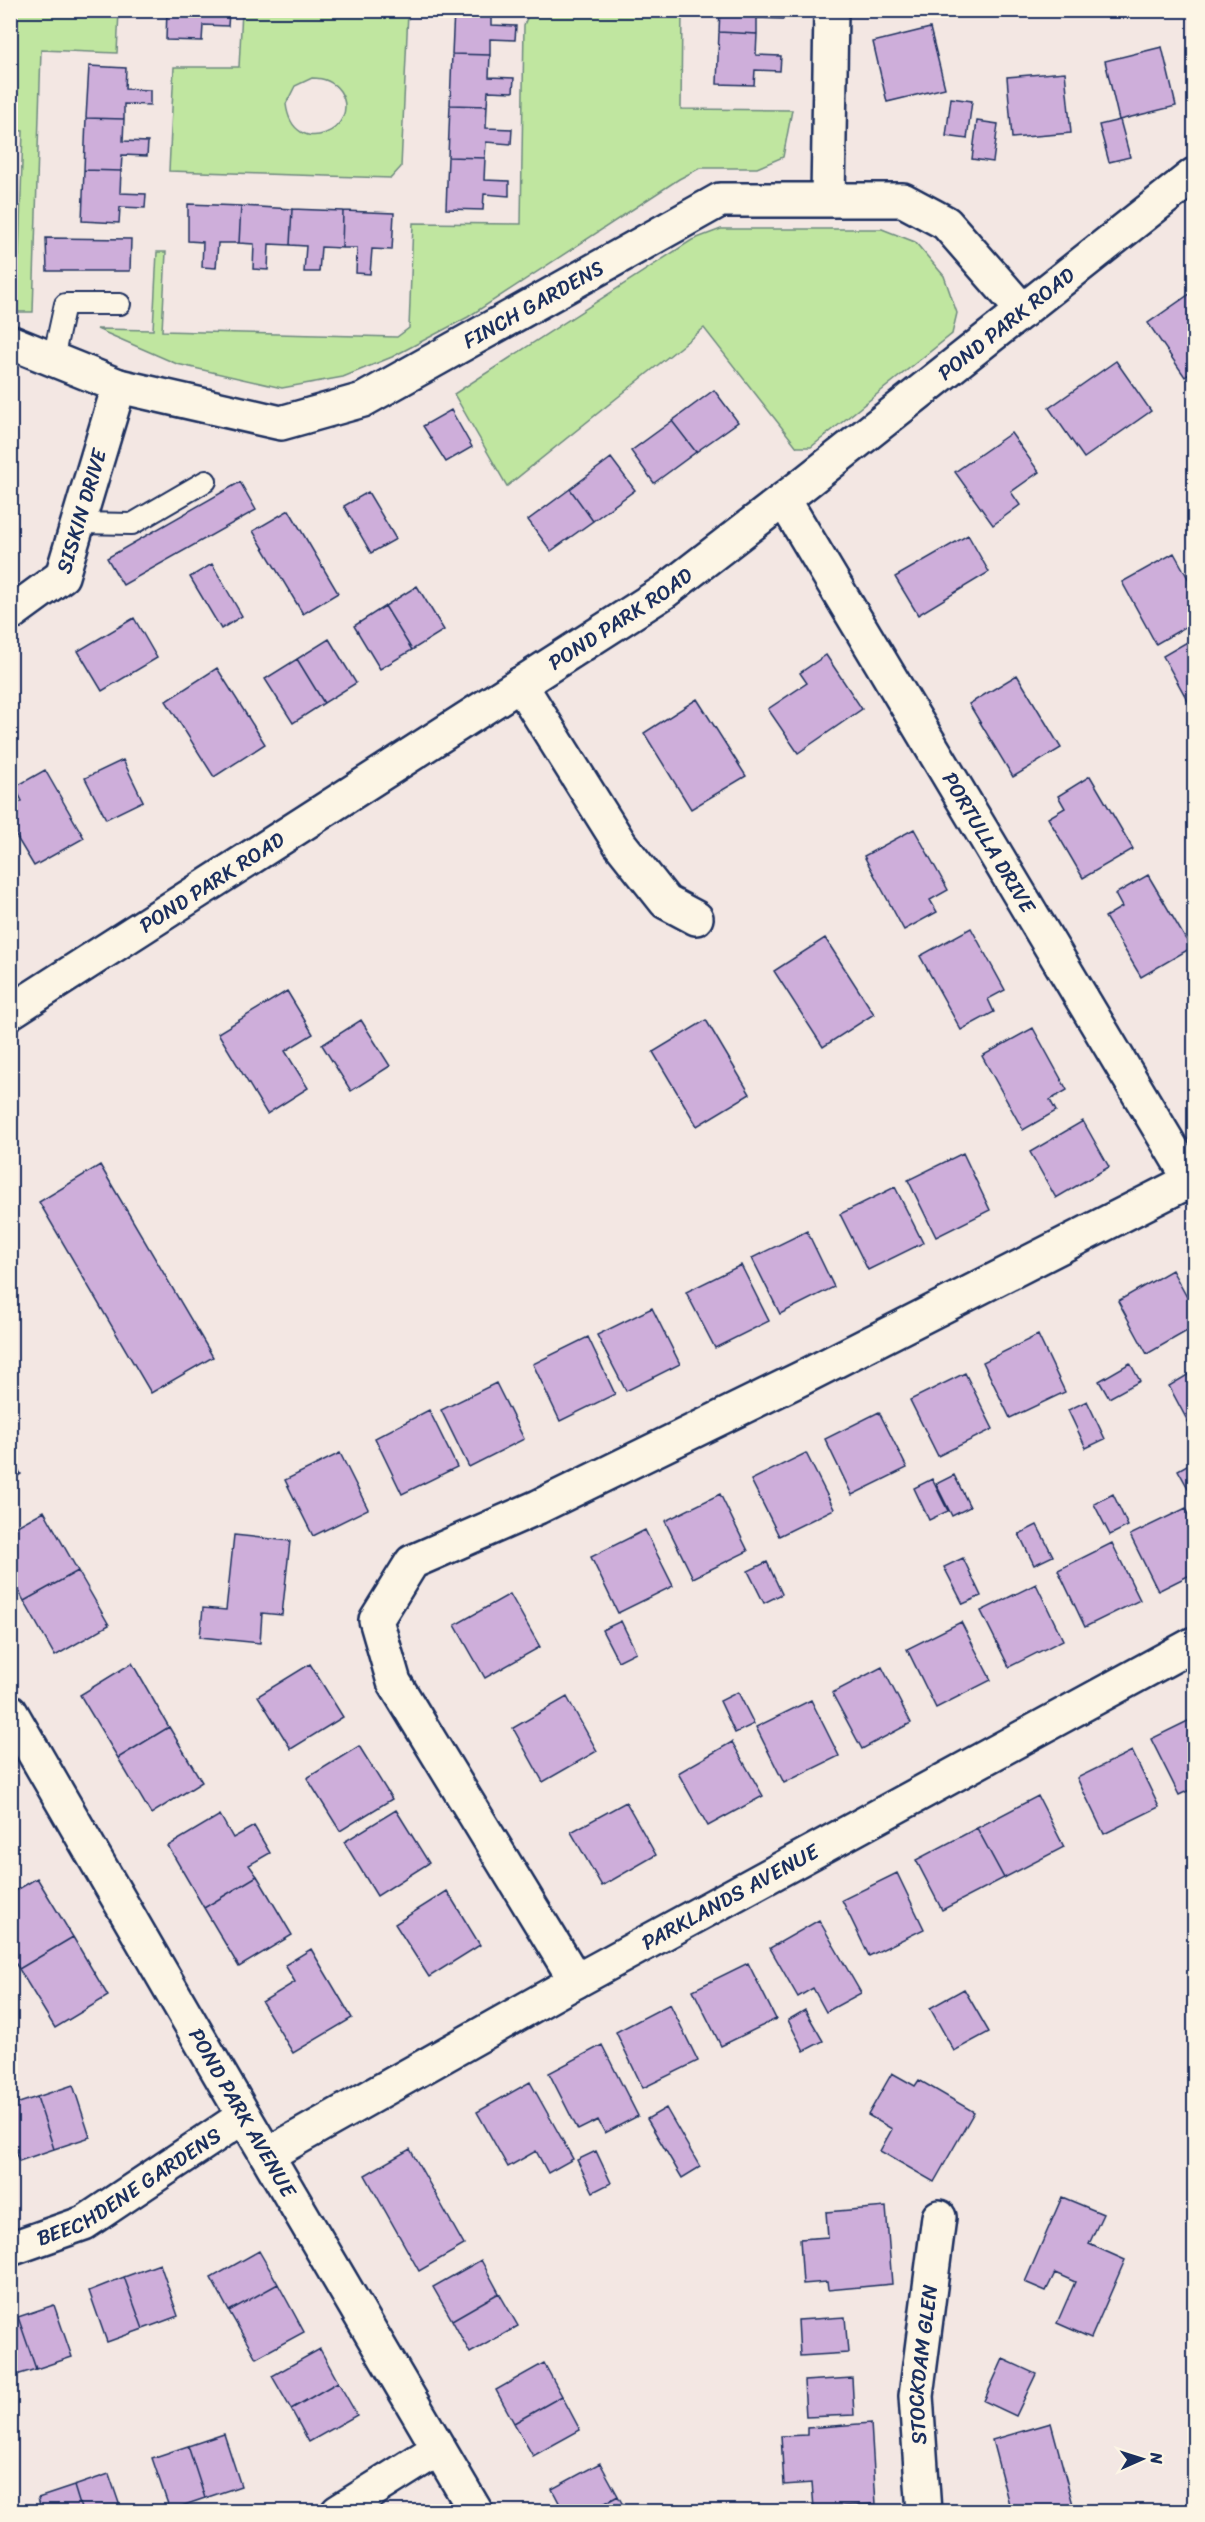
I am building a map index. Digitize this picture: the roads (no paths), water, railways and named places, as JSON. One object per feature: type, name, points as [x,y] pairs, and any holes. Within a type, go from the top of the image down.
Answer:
[{"type":"street","points":[[828,199],[831,10]]},
{"type":"street","name":"POND PARK ROAD","points":[[10,1012],[664,592],[1023,312],[1194,175]]},
{"type":"street","name":"FINCH GARDENS","points":[[10,342],[119,386],[281,423],[363,400],[720,200],[903,200],[946,223],[1023,312]]},
{"type":"street","name":"SISKIN DRIVE","points":[[10,614],[62,576],[119,386]]},
{"type":"street","name":"PORTULLA DRIVE","points":[[784,500],[1193,1183]]},
{"type":"street","points":[[520,684],[620,844],[666,902],[696,918]]},
{"type":"street","points":[[576,1981],[394,1682],[376,1620],[412,1562],[538,1507],[1193,1183]]},
{"type":"street","name":"PARKLANDS AVENUE","points":[[267,2155],[576,1981],[1194,1644]]},
{"type":"street","name":"POND PARK AVENUE","points":[[10,1711],[476,2511]]},
{"type":"street","name":"BEECHDENE GARDENS","points":[[10,2249],[84,2223],[244,2116]]},
{"type":"street","name":"STOCKDAM GLEN","points":[[924,2511],[916,2396],[939,2217]]},
{"type":"street","points":[[338,2511],[438,2449]]},
{"type":"lane","points":[[53,359],[65,304],[120,304]]},
{"type":"lane","points":[[78,523],[132,524],[206,481]]}]
